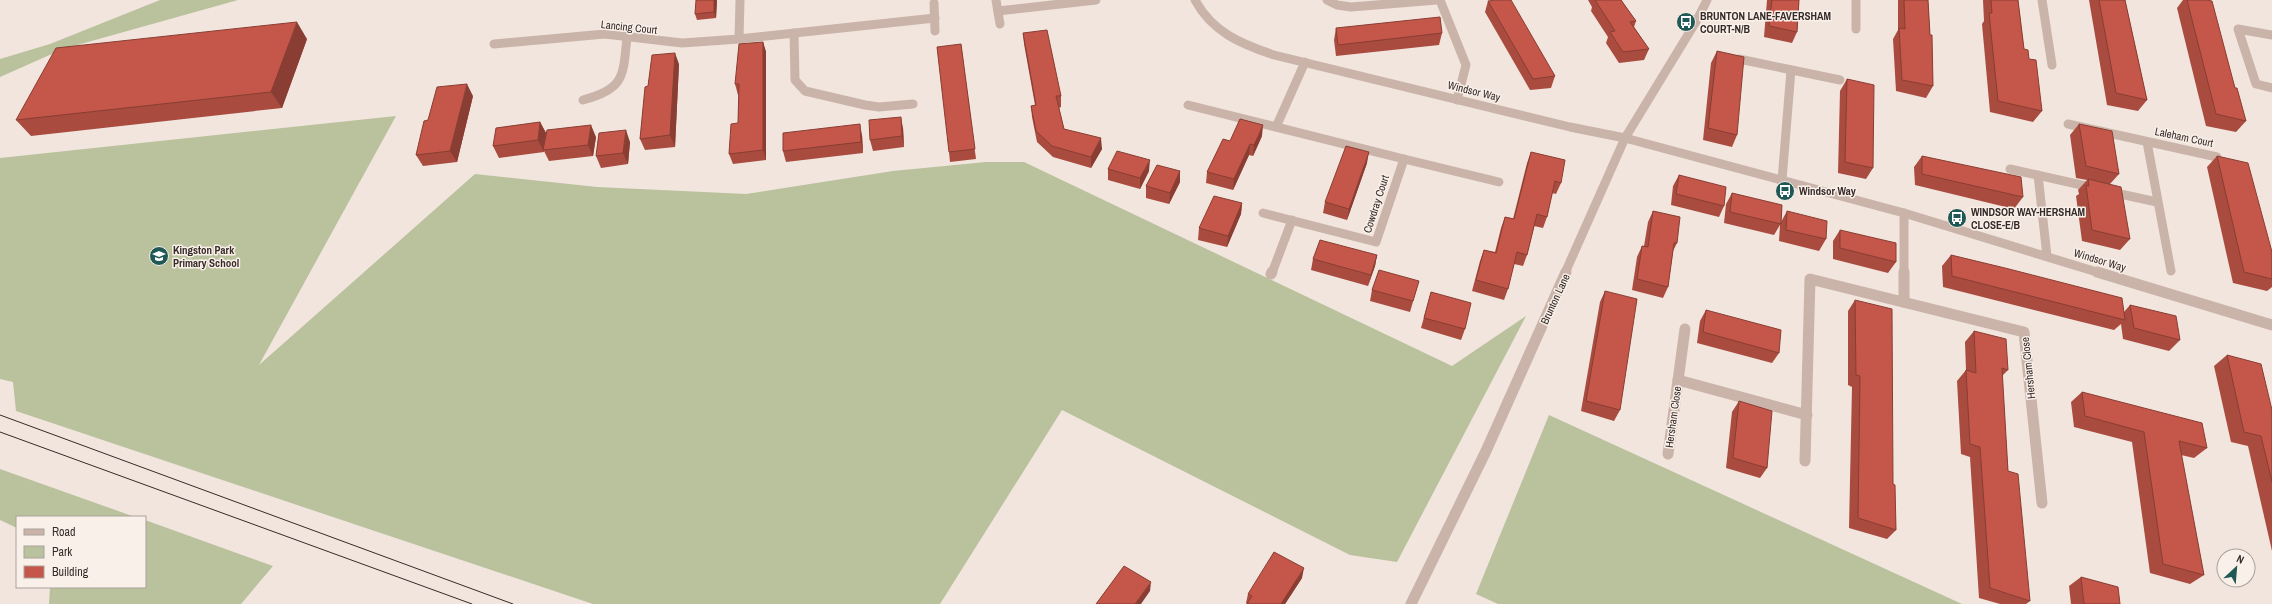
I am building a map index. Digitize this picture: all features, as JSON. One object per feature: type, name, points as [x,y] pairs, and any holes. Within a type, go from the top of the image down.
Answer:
[{"type":"street","points":[[739,39],[740,0]]},
{"type":"street","points":[[996,0],[1000,24]]},
{"type":"street","points":[[998,12],[1096,0]]},
{"type":"street","name":"Windsor Way","points":[[1195,0],[1217,30],[1245,46],[1457,100],[1625,138],[1782,180],[2047,256],[2272,325]]},
{"type":"street","points":[[1327,0],[1337,5],[1351,7],[1439,0],[1466,65],[1457,100]]},
{"type":"street","name":"Brunton Lane","points":[[1411,604],[1486,451],[1625,138],[1697,20],[1707,0]]},
{"type":"street","points":[[1856,0],[1856,29]]},
{"type":"street","points":[[2042,0],[2052,65]]},
{"type":"street","points":[[934,3],[935,31]]},
{"type":"street","name":"Lancing Court","points":[[494,44],[590,34],[605,34],[682,43],[739,39],[934,18]]},
{"type":"street","points":[[2272,35],[2238,29],[2256,84],[2272,88]]},
{"type":"street","points":[[794,33],[795,80],[805,91],[879,107],[912,104]]},
{"type":"street","points":[[583,100],[600,96],[618,84],[623,75],[627,37]]},
{"type":"street","points":[[1739,59],[1840,80]]},
{"type":"street","points":[[1276,127],[1305,62]]},
{"type":"street","points":[[1782,180],[1791,70]]},
{"type":"street","points":[[1188,105],[1499,182]]},
{"type":"street","name":"Laleham Court","points":[[2068,124],[2217,156]]},
{"type":"street","name":"Laleham Court","points":[[2147,142],[2171,271]]},
{"type":"street","name":"Cowdray Court","points":[[1263,213],[1376,242],[1404,158]]},
{"type":"street","points":[[2010,169],[2157,202]]},
{"type":"street","points":[[2038,175],[2047,256]]},
{"type":"street","points":[[1904,214],[1904,302]]},
{"type":"street","points":[[1271,274],[1292,220]]},
{"type":"street","name":"Hersham Close","points":[[1805,461],[1810,279],[2024,332],[2042,503]]},
{"type":"street","name":"Hersham Close","points":[[1668,454],[1685,328]]},
{"type":"street","name":"Hersham Close","points":[[1678,380],[1807,415]]},
{"type":"green space","points":[[160,0],[238,0],[63,49],[0,77],[0,59],[50,44]]},
{"type":"green space","points":[[396,116],[259,365],[475,174],[597,187],[746,194],[893,171],[986,162],[1024,162],[1452,366],[1526,316],[1397,562],[1350,555],[1062,410],[940,604],[593,604],[16,411],[13,382],[0,379],[0,158]]},
{"type":"green space","points":[[1549,415],[1962,604],[1498,604],[1476,594]]},
{"type":"green space","points":[[0,469],[132,516],[16,516],[16,528],[0,520]]},
{"type":"green space","points":[[146,520],[273,566],[241,604],[49,604],[50,588],[146,588]]},
{"type":"building","points":[[696,0],[714,0],[714,12],[695,14]]},
{"type":"building","points":[[1511,0],[1555,76],[1533,79],[1488,1]]},
{"type":"building","points":[[1595,0],[1621,0],[1636,21],[1630,22],[1649,49],[1623,52],[1610,32],[1615,31]]},
{"type":"building","points":[[1772,0],[1799,0],[1797,32],[1769,26]]},
{"type":"building","points":[[1904,0],[1928,0],[1930,35],[1932,35],[1933,86],[1902,80],[1899,28],[1905,29]]},
{"type":"building","points":[[1991,0],[2018,0],[2024,49],[2028,50],[2029,59],[2036,60],[2042,111],[1998,101],[1989,13],[1992,13]]},
{"type":"building","points":[[2099,0],[2125,0],[2147,100],[2116,93]]},
{"type":"building","points":[[2187,0],[2212,1],[2235,88],[2237,88],[2246,121],[2216,114]]},
{"type":"building","points":[[1440,17],[1442,33],[1338,45],[1336,28]]},
{"type":"building","points":[[297,22],[271,92],[16,120],[56,48]]},
{"type":"building","points":[[1047,30],[1061,96],[1056,96],[1064,129],[1101,138],[1091,157],[1052,146],[1036,131],[1031,106],[1036,105],[1023,33]]},
{"type":"building","points":[[763,42],[763,150],[729,154],[731,124],[738,123],[739,84],[735,84],[739,44]]},
{"type":"building","points":[[961,44],[975,149],[949,152],[937,47]]},
{"type":"building","points":[[1717,51],[1744,57],[1737,135],[1708,128]]},
{"type":"building","points":[[675,53],[670,135],[640,139],[645,87],[648,86],[652,55]]},
{"type":"building","points":[[1847,79],[1874,85],[1873,168],[1845,162]]},
{"type":"building","points":[[467,84],[450,151],[416,155],[424,121],[428,120],[437,87]]},
{"type":"building","points":[[901,117],[902,136],[870,140],[869,120]]},
{"type":"building","points":[[1240,119],[1263,125],[1254,145],[1250,144],[1234,179],[1207,172],[1223,139],[1230,141]]},
{"type":"building","points":[[540,122],[538,140],[493,146],[496,128]]},
{"type":"building","points":[[860,124],[861,142],[783,151],[783,133]]},
{"type":"building","points":[[2079,124],[2112,131],[2119,174],[2086,166]]},
{"type":"building","points":[[591,125],[588,145],[543,150],[547,130]]},
{"type":"building","points":[[626,130],[623,153],[596,156],[599,133]]},
{"type":"building","points":[[1346,146],[1369,152],[1349,209],[1325,202]]},
{"type":"building","points":[[1117,151],[1150,160],[1140,178],[1108,169]]},
{"type":"building","points":[[1531,152],[1565,160],[1561,183],[1555,181],[1547,217],[1537,214],[1527,255],[1517,252],[1508,289],[1476,280],[1484,250],[1496,253],[1505,217],[1514,219]]},
{"type":"building","points":[[1922,156],[2021,177],[2023,197],[1922,174]]},
{"type":"building","points":[[2217,156],[2248,163],[2272,252],[2272,279],[2244,272]]},
{"type":"building","points":[[1157,165],[1180,171],[1170,193],[1146,186]]},
{"type":"building","points":[[1679,175],[1726,187],[1724,206],[1676,194]]},
{"type":"building","points":[[2088,179],[2121,187],[2130,239],[2092,230],[2086,185],[2089,186]]},
{"type":"building","points":[[1732,193],[1782,205],[1781,224],[1730,212]]},
{"type":"building","points":[[1214,196],[1242,203],[1228,236],[1199,228]]},
{"type":"building","points":[[1653,211],[1680,217],[1677,243],[1674,243],[1668,287],[1637,279],[1642,246],[1648,247]]},
{"type":"building","points":[[1787,211],[1827,221],[1826,239],[1786,230]]},
{"type":"building","points":[[1840,230],[1896,243],[1896,262],[1840,248]]},
{"type":"building","points":[[1320,240],[1377,255],[1371,275],[1313,259]]},
{"type":"building","points":[[1951,255],[2122,298],[2125,320],[1952,276]]},
{"type":"building","points":[[1379,270],[1419,281],[1413,301],[1372,290]]},
{"type":"building","points":[[1605,291],[1637,299],[1620,410],[1586,401]]},
{"type":"building","points":[[1431,292],[1471,303],[1465,329],[1424,318]]},
{"type":"building","points":[[1855,300],[1892,309],[1893,484],[1895,485],[1896,530],[1858,518],[1860,376],[1856,375]]},
{"type":"building","points":[[2130,305],[2176,316],[2180,340],[2134,328]]},
{"type":"building","points":[[1706,310],[1781,330],[1779,353],[1703,332]]},
{"type":"building","points":[[1974,331],[2006,339],[2008,370],[2002,368],[2008,471],[2018,474],[2030,601],[1990,588],[1980,447],[1970,444],[1966,370],[1976,373]]},
{"type":"building","points":[[2227,355],[2261,364],[2272,410],[2272,482],[2261,436],[2244,432]]},
{"type":"building","points":[[2082,392],[2202,423],[2207,448],[2179,441],[2204,575],[2163,564],[2144,432],[2085,416]]},
{"type":"building","points":[[1739,401],[1772,411],[1767,468],[1733,458]]},
{"type":"building","points":[[1274,552],[1304,568],[1281,604],[1247,604],[1252,596],[1248,594]]},
{"type":"building","points":[[1124,566],[1151,582],[1135,604],[1096,604]]},
{"type":"building","points":[[2081,577],[2118,587],[2120,604],[2084,604]]},
{"type":"tram line","points":[[0,415],[513,604]]},
{"type":"tram line","points":[[0,432],[472,604]]},
{"type":"place","name":"BRUNTON LANE-FAVERSHAM COURT-N/B","points":[[1686,22]]},
{"type":"place","name":"Windsor Way","points":[[1785,191]]},
{"type":"place","name":"WINDSOR WAY-HERSHAM CLOSE-E/B","points":[[1957,218]]},
{"type":"place","name":"Kingston Park Primary School","points":[[159,256]]}]
